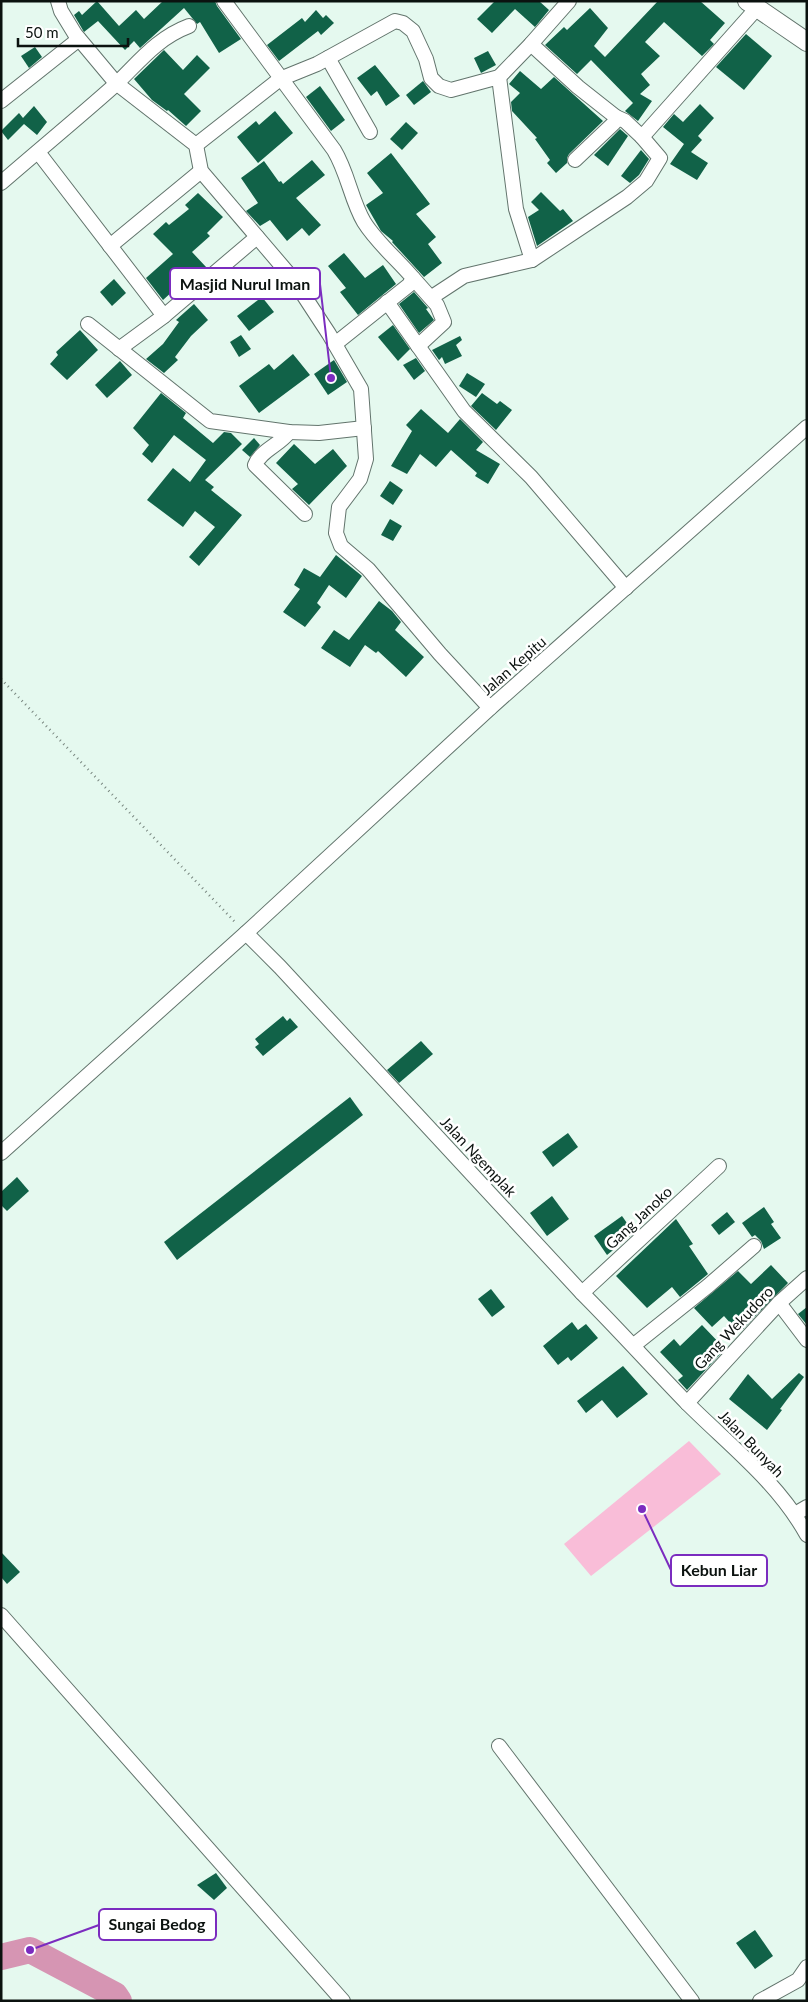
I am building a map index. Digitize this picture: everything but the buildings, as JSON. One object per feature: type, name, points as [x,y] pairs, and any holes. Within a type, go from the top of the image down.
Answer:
[{"type":"main road","points":[[752,5],[807,42]]},
{"type":"street","points":[[58,1],[61,11],[79,39],[116,83],[196,145],[200,171],[293,279],[335,344],[361,389],[366,459],[360,479],[339,507],[336,533],[341,546],[368,569],[440,654],[490,708]]},
{"type":"street","points":[[224,1],[339,159],[365,224],[432,297],[437,305],[444,322],[418,346]]},
{"type":"street","points":[[196,145],[280,79],[328,58],[395,21],[403,23],[414,31],[426,59],[430,78],[439,86],[451,90],[499,77],[532,44],[569,1]]},
{"type":"street","points":[[642,137],[752,5]]},
{"type":"street","points":[[1,183],[116,83],[144,54],[176,31],[189,26]]},
{"type":"street","points":[[1,101],[79,39]]},
{"type":"street","points":[[432,297],[464,276],[532,260],[627,197],[646,181],[660,158],[625,121],[616,117],[578,87],[532,44]]},
{"type":"street","points":[[328,58],[370,132]]},
{"type":"street","points":[[499,77],[516,209],[532,260]]},
{"type":"street","points":[[575,160],[614,123],[616,117]]},
{"type":"street","points":[[38,152],[164,316]]},
{"type":"street","points":[[110,246],[200,171]]},
{"type":"street","points":[[119,349],[164,316],[257,237]]},
{"type":"street","points":[[335,344],[408,285],[413,278]]},
{"type":"street","points":[[387,302],[464,410],[531,477],[626,588]]},
{"type":"street","points":[[88,324],[210,421],[288,432],[319,433],[364,428]]},
{"type":"street","name":"Jalan Kepitu","points":[[1,1152],[246,933],[490,708],[807,428]]},
{"type":"street","points":[[288,432],[284,439],[269,449],[257,460],[255,465],[305,514]]},
{"type":"street","name":"Jalan Ngemplak","points":[[246,933],[687,1403]]},
{"type":"street","name":"Gang Janoko","points":[[582,1293],[718,1166]]},
{"type":"street","points":[[634,1345],[708,1286],[754,1246]]},
{"type":"street","name":"Gang Wekudoro","points":[[687,1403],[779,1303],[807,1278]]},
{"type":"street","points":[[779,1303],[807,1340]]},
{"type":"street","name":"Jalan Bunyah","points":[[687,1403],[801,1511],[807,1535]]},
{"type":"street","points":[[1,1615],[343,2001]]},
{"type":"street","points":[[499,1746],[692,2001]]},
{"type":"street","points":[[760,2001],[802,1982],[807,1967]]},
{"type":"path","points":[[1,679],[246,933]]},
{"type":"shaded area","points":[[689,1441],[721,1474],[591,1576],[564,1544]]},
{"type":"waterway","points":[[1,1957],[30,1950],[115,1995],[119,2001]]},
{"type":"place","name":"Masjid Nurul Iman","points":[[331,378]]},
{"type":"place","name":"Kebun Liar","points":[[642,1509]]},
{"type":"place","name":"Sungai Bedog","points":[[30,1950]]}]
